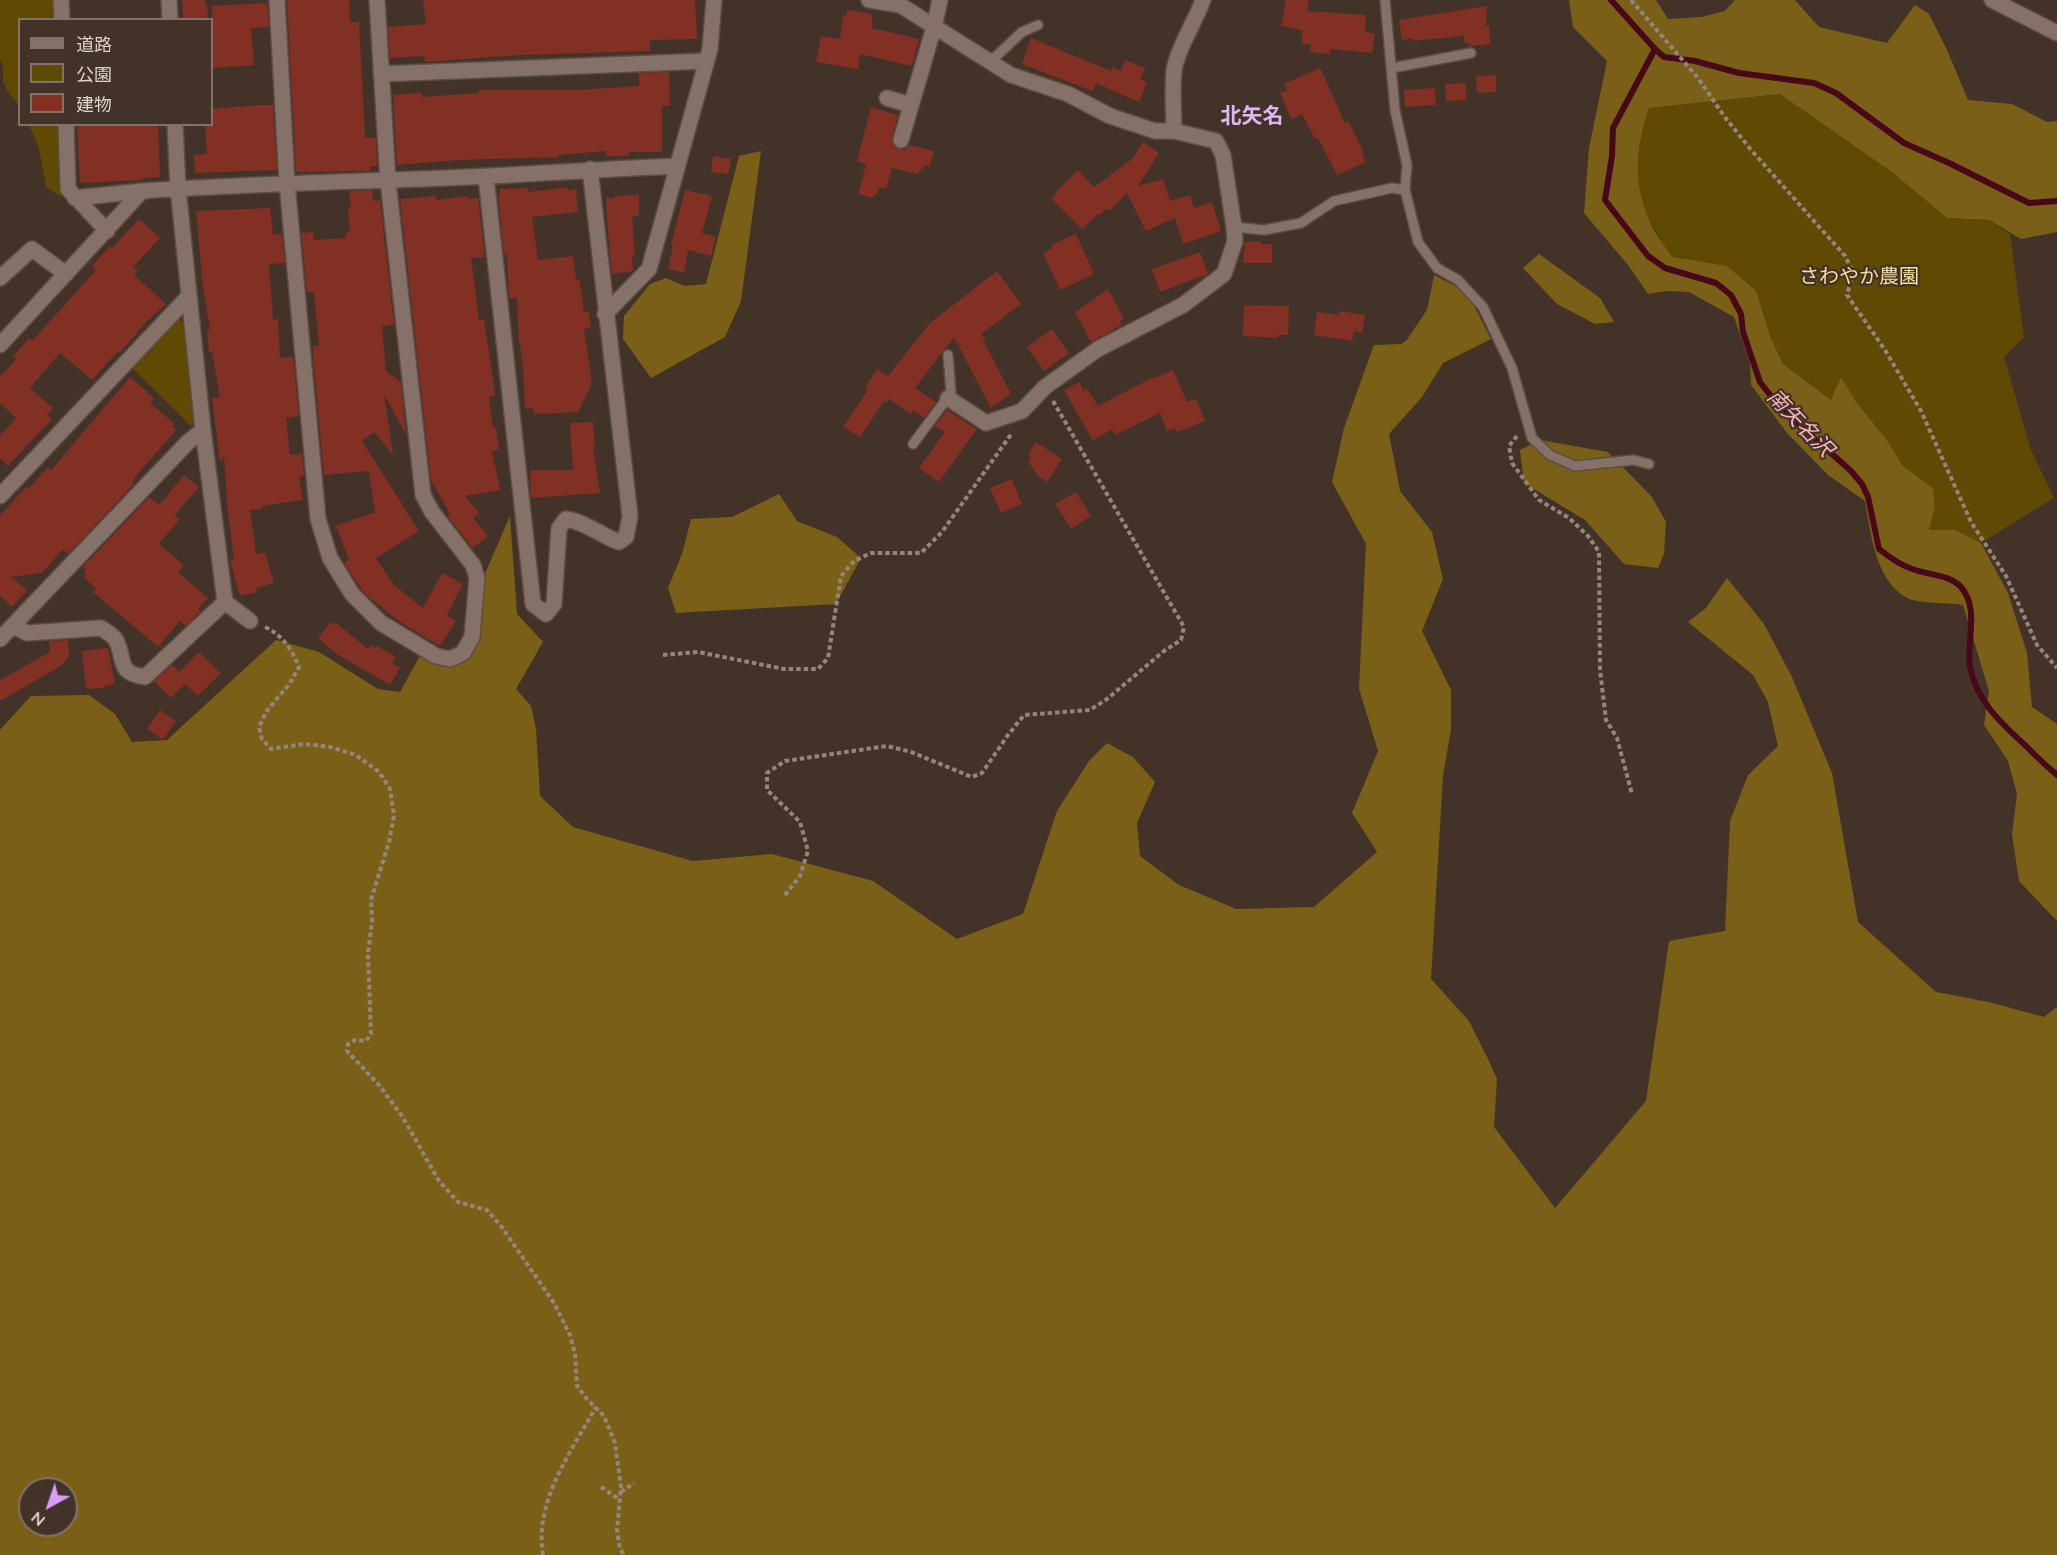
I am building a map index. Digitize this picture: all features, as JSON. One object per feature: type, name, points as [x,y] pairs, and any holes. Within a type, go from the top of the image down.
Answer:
[{"type":"street","points":[[61,0],[62,18]]},
{"type":"street","points":[[169,0],[170,18]]},
{"type":"street","points":[[277,0],[287,183],[318,519],[330,558],[352,594],[381,623],[435,656],[450,659],[463,653],[472,637],[477,578],[473,565],[432,512],[423,495],[388,181],[377,0]]},
{"type":"street","points":[[605,314],[649,269],[710,49],[714,0]]},
{"type":"street","points":[[869,0],[900,5],[1011,75],[1068,94],[1110,116],[1155,131],[1174,131],[1216,141],[1223,155],[1235,241],[1224,274],[1183,305],[1098,349],[1045,387],[1022,411],[986,423],[948,398]]},
{"type":"street","points":[[901,140],[940,0]]},
{"type":"street","points":[[1174,131],[1174,68],[1203,0]]},
{"type":"street","points":[[1992,0],[2057,33]]},
{"type":"street","points":[[381,74],[706,61]]},
{"type":"street","points":[[887,98],[911,105]]},
{"type":"street","points":[[66,126],[68,189],[107,231]]},
{"type":"street","points":[[175,126],[178,188],[203,430],[225,602],[250,621]]},
{"type":"street","points":[[75,198],[178,188],[486,177],[590,169],[677,166]]},
{"type":"street","points":[[486,177],[533,604],[546,614],[554,604],[559,528],[566,519],[580,521],[619,542],[626,537],[630,516],[590,169]]},
{"type":"street","points":[[0,345],[142,191]]},
{"type":"street","points":[[0,278],[32,249],[66,274]]},
{"type":"street","points":[[0,496],[189,296]]},
{"type":"street","points":[[0,639],[188,442],[203,430]]},
{"type":"street","points":[[13,626],[27,633],[101,628],[115,638],[123,667],[132,675],[145,677],[225,602]]},
{"type":"lane","points":[[1385,0],[1395,111],[1407,165],[1405,190],[1418,242],[1437,268],[1458,280],[1483,307],[1512,368],[1532,438],[1550,455],[1575,466],[1634,460],[1649,464]]},
{"type":"lane","points":[[990,62],[1022,32],[1038,25]]},
{"type":"lane","points":[[1392,68],[1471,53]]},
{"type":"lane","points":[[1234,227],[1264,230],[1301,223],[1334,201],[1392,188],[1405,190]]},
{"type":"lane","points":[[913,444],[951,393],[948,355]]},
{"type":"path","points":[[1631,0],[1698,78],[1752,151],[1845,256],[1853,272],[1847,295],[1885,350],[1921,411],[1971,522],[2006,576],[2037,645],[2057,669]]},
{"type":"path","points":[[785,895],[800,876],[808,851],[800,822],[767,790],[767,773],[785,761],[887,746],[911,752],[972,777],[982,773],[1024,715],[1090,710],[1181,640],[1184,627],[1045,387]]},
{"type":"path","points":[[663,655],[698,652],[784,669],[818,669],[828,658],[842,576],[854,561],[871,553],[921,554],[942,532],[1017,427],[1022,411]]},
{"type":"path","points":[[1528,426],[1509,446],[1512,463],[1539,500],[1569,518],[1588,536],[1599,552],[1600,670],[1606,720],[1617,738],[1632,794]]},
{"type":"path","points":[[250,621],[276,632],[293,652],[299,667],[290,683],[266,712],[259,727],[262,739],[272,749],[304,744],[330,747],[356,755],[379,772],[390,789],[394,816],[389,842],[370,900],[372,921],[368,954],[371,1034],[366,1041],[355,1040],[348,1044],[347,1051],[379,1085],[402,1116],[439,1181],[458,1202],[487,1210],[501,1226],[554,1303],[570,1335],[577,1386],[604,1416],[615,1443],[620,1493],[617,1530],[620,1549],[624,1555]]},
{"type":"path","points":[[543,1555],[540,1540],[549,1492],[596,1407]]},
{"type":"path","points":[[620,1493],[634,1484]]},
{"type":"path","points":[[601,1487],[619,1500]]},
{"type":"green space","points":[[0,0],[53,0],[54,18],[18,18],[18,104],[7,91],[3,81],[0,58]]},
{"type":"green space","name":"さわやか農園","points":[[1780,94],[1893,173],[1947,218],[1989,220],[2010,234],[2024,337],[2004,357],[2031,450],[2054,498],[1981,543],[1956,530],[1929,530],[1935,507],[1933,488],[1902,465],[1887,440],[1857,403],[1841,378],[1831,400],[1783,364],[1770,336],[1727,266],[1672,258],[1645,211],[1638,191],[1637,162],[1649,108]]},
{"type":"green space","points":[[29,126],[58,126],[61,197],[46,187],[39,148]]},
{"type":"green space","points":[[177,315],[185,327],[195,423],[191,426],[130,366]]},
{"type":"shaded area","points":[[1569,0],[1656,0],[1668,19],[1702,17],[1725,11],[1735,0],[1795,0],[1819,27],[1887,43],[1915,5],[1929,14],[1968,100],[2012,104],[2047,122],[2057,121],[2057,232],[2021,239],[1989,220],[1947,218],[1893,173],[1780,94],[1649,108],[1641,138],[1638,179],[1650,222],[1672,257],[1727,266],[1756,291],[1770,336],[1783,364],[1831,400],[1841,377],[1857,403],[1887,440],[1902,465],[1933,488],[1935,507],[1929,530],[1956,530],[1981,543],[2008,593],[2027,653],[2032,707],[2057,724],[2057,921],[2019,881],[2012,834],[2017,794],[2008,761],[1984,725],[1989,691],[1963,605],[1911,600],[1896,590],[1881,568],[1876,555],[1865,501],[1828,475],[1787,433],[1751,385],[1750,363],[1734,317],[1689,292],[1666,291],[1648,294],[1628,265],[1584,213],[1589,148],[1607,61],[1573,27]]},
{"type":"shaded area","points":[[761,151],[741,301],[725,337],[651,378],[623,339],[624,316],[650,284],[666,278],[684,286],[706,284],[739,156]]},
{"type":"shaded area","points":[[1539,254],[1600,298],[1614,322],[1595,324],[1557,304],[1523,268]]},
{"type":"shaded area","points":[[1434,275],[1467,292],[1491,339],[1443,363],[1422,397],[1389,434],[1400,491],[1432,532],[1443,579],[1422,631],[1451,690],[1451,729],[1443,776],[1431,979],[1469,1021],[1497,1079],[1494,1127],[1555,1208],[1646,1101],[1669,941],[1725,931],[1730,821],[1748,775],[1778,746],[1768,702],[1753,675],[1688,622],[1706,608],[1727,578],[1764,624],[1792,677],[1832,773],[1858,922],[1936,992],[1989,1002],[2044,1017],[2057,1007],[2057,1555],[0,1555],[0,730],[31,696],[89,695],[115,714],[132,742],[167,740],[276,640],[319,652],[378,689],[400,692],[423,650],[460,653],[481,583],[510,516],[517,614],[543,642],[516,689],[531,706],[536,729],[540,796],[573,827],[693,861],[772,854],[873,881],[957,939],[1023,914],[1057,811],[1089,761],[1107,743],[1133,757],[1155,782],[1137,823],[1140,856],[1179,885],[1236,909],[1314,907],[1377,852],[1352,813],[1378,751],[1359,689],[1366,544],[1332,482],[1344,428],[1374,345],[1401,344],[1406,341],[1427,310]]},
{"type":"shaded area","points":[[1540,440],[1608,452],[1652,497],[1666,522],[1664,554],[1658,568],[1624,564],[1585,520],[1524,483],[1520,450]]},
{"type":"shaded area","points":[[779,494],[797,521],[837,537],[861,558],[836,604],[676,613],[668,588],[682,554],[691,519],[732,517]]},
{"type":"building","points":[[182,0],[205,0],[208,18],[183,18]]},
{"type":"building","points":[[287,0],[349,0],[350,22],[359,22],[365,138],[376,138],[377,166],[370,166],[370,171],[296,172]]},
{"type":"building","points":[[423,0],[695,0],[697,39],[650,40],[650,51],[520,55],[425,62],[424,56],[390,58],[388,27],[426,24]]},
{"type":"building","points":[[1286,0],[1309,0],[1307,11],[1366,15],[1365,32],[1375,34],[1372,53],[1330,49],[1330,54],[1310,52],[1311,44],[1302,44],[1302,30],[1281,26]]},
{"type":"building","points":[[267,3],[269,27],[251,28],[254,65],[213,68],[212,6]]},
{"type":"building","points":[[1487,6],[1486,26],[1489,25],[1491,44],[1469,46],[1465,43],[1464,36],[1402,40],[1399,20]]},
{"type":"building","points":[[847,10],[872,14],[872,28],[919,39],[912,66],[860,54],[858,69],[816,62],[821,36],[840,39],[843,15],[846,16]]},
{"type":"building","points":[[1031,38],[1111,71],[1113,67],[1121,71],[1125,60],[1145,68],[1140,79],[1147,82],[1139,102],[1096,83],[1092,91],[1022,64]]},
{"type":"building","points":[[1320,68],[1345,123],[1348,121],[1364,153],[1362,154],[1366,162],[1337,175],[1318,138],[1315,139],[1302,114],[1291,119],[1280,93],[1287,90],[1284,84]]},
{"type":"building","points":[[669,72],[670,106],[662,106],[662,152],[629,152],[629,156],[606,156],[606,151],[558,155],[558,157],[459,160],[397,165],[393,95],[421,93],[422,97],[479,93],[479,90],[577,90],[639,86],[639,73]]},
{"type":"building","points":[[1496,75],[1496,92],[1477,93],[1476,76]]},
{"type":"building","points":[[1466,83],[1466,100],[1446,101],[1445,84]]},
{"type":"building","points":[[1435,88],[1436,105],[1405,107],[1404,90]]},
{"type":"building","points":[[273,105],[277,170],[195,173],[194,155],[207,154],[205,126],[213,126],[213,109]]},
{"type":"building","points":[[871,107],[898,115],[892,138],[894,147],[903,150],[909,145],[934,151],[930,167],[924,165],[918,174],[892,168],[886,189],[879,187],[877,195],[874,194],[873,198],[858,194],[866,164],[857,161]]},
{"type":"building","points":[[77,126],[158,126],[160,177],[80,183]]},
{"type":"building","points":[[1143,142],[1159,153],[1138,186],[1163,179],[1170,201],[1190,195],[1194,208],[1212,202],[1221,231],[1183,244],[1175,218],[1146,231],[1127,193],[1110,211],[1107,208],[1082,229],[1051,199],[1078,170],[1094,187],[1132,159]]},
{"type":"building","points":[[713,156],[731,159],[728,174],[711,172]]},
{"type":"building","points":[[568,187],[568,190],[576,189],[578,212],[532,217],[538,260],[573,256],[584,312],[589,312],[591,328],[584,329],[592,384],[578,412],[534,414],[533,408],[525,408],[517,298],[509,298],[507,255],[504,255],[498,195],[500,195],[500,189],[528,188],[528,192]]},
{"type":"building","points":[[372,190],[373,201],[380,200],[394,325],[382,326],[386,371],[401,382],[406,435],[384,394],[393,455],[374,432],[362,441],[419,531],[376,558],[394,585],[423,608],[442,573],[463,584],[447,615],[456,621],[440,646],[400,622],[365,594],[344,563],[349,560],[336,526],[375,512],[369,471],[324,475],[313,356],[313,346],[319,346],[314,292],[307,292],[301,233],[313,232],[314,240],[346,238],[346,232],[350,231],[349,191]]},
{"type":"building","points":[[685,190],[712,196],[702,233],[716,237],[711,256],[688,250],[684,273],[668,269],[673,246],[671,245]]},
{"type":"building","points":[[639,195],[639,216],[632,216],[635,256],[632,257],[633,271],[612,274],[606,198]]},
{"type":"building","points":[[436,196],[436,200],[468,196],[468,199],[478,198],[485,257],[471,258],[479,320],[484,320],[495,396],[489,397],[499,450],[492,451],[500,490],[465,496],[479,513],[473,518],[488,536],[473,548],[447,516],[450,514],[431,480],[400,199]]},
{"type":"building","points":[[270,208],[273,235],[282,234],[285,263],[269,264],[273,320],[278,319],[280,358],[293,357],[299,416],[286,418],[290,455],[302,453],[304,476],[299,477],[303,500],[250,510],[256,554],[265,552],[274,583],[256,588],[257,592],[240,596],[230,561],[234,560],[224,456],[220,462],[212,398],[220,398],[212,352],[209,352],[207,330],[210,329],[203,288],[196,211]]},
{"type":"building","points":[[139,219],[160,238],[133,267],[138,271],[134,275],[166,304],[92,380],[60,353],[30,388],[53,408],[47,415],[52,419],[8,466],[0,458],[0,436],[16,418],[0,403],[0,377],[16,359],[13,357],[29,338],[33,340],[96,270],[92,266]]},
{"type":"building","points":[[1076,234],[1094,274],[1060,290],[1043,253],[1052,248],[1051,245]]},
{"type":"building","points":[[1261,241],[1261,244],[1272,244],[1272,263],[1243,263],[1245,242]]},
{"type":"building","points":[[1200,252],[1208,274],[1160,292],[1152,269]]},
{"type":"building","points":[[997,271],[1021,304],[981,334],[1011,394],[991,408],[954,337],[915,388],[936,402],[924,418],[913,410],[911,414],[889,399],[887,402],[884,401],[860,437],[843,427],[868,390],[865,388],[877,369],[888,376],[930,323]]},
{"type":"building","points":[[1108,289],[1124,319],[1120,321],[1122,325],[1091,342],[1075,312]]},
{"type":"building","points":[[1244,305],[1289,306],[1288,335],[1278,335],[1278,338],[1243,336]]},
{"type":"building","points":[[1339,311],[1365,315],[1362,333],[1354,331],[1352,341],[1314,335],[1317,312],[1339,315]]},
{"type":"building","points":[[1052,329],[1069,353],[1044,371],[1027,347]]},
{"type":"building","points":[[1173,370],[1187,402],[1196,399],[1205,421],[1177,432],[1175,428],[1167,431],[1160,413],[1115,435],[1112,429],[1093,441],[1064,390],[1079,382],[1084,390],[1087,388],[1098,406],[1154,377]]},
{"type":"building","points":[[130,377],[154,398],[150,403],[175,424],[172,427],[176,430],[135,477],[132,482],[134,484],[68,554],[63,549],[42,573],[11,577],[27,590],[12,607],[0,596],[0,516],[48,467],[51,470]]},
{"type":"building","points":[[947,410],[977,429],[939,482],[919,468],[945,432],[935,426]]},
{"type":"building","points":[[593,422],[595,446],[593,446],[600,493],[531,498],[530,470],[573,470],[570,423]]},
{"type":"building","points":[[1036,442],[1062,459],[1047,482],[1038,476],[1028,461],[1031,457],[1028,455]]},
{"type":"building","points":[[184,475],[199,487],[175,515],[180,519],[159,544],[184,565],[179,571],[180,574],[208,598],[198,609],[201,611],[186,626],[180,621],[158,647],[93,592],[96,589],[84,578],[87,575],[83,567],[149,497],[158,504],[161,503]]},
{"type":"building","points":[[1012,479],[1022,504],[1001,513],[990,488]]},
{"type":"building","points":[[1076,492],[1091,516],[1071,529],[1055,504]]},
{"type":"building","points":[[331,622],[334,625],[335,622],[368,649],[371,645],[375,648],[377,646],[396,657],[392,663],[400,668],[390,685],[338,655],[318,638]]},
{"type":"building","points":[[68,640],[69,656],[61,666],[0,701],[0,680],[50,652],[49,641]]},
{"type":"building","points":[[108,648],[115,684],[106,685],[103,688],[86,689],[82,651]]},
{"type":"building","points":[[199,652],[221,673],[198,696],[185,684],[171,698],[154,681],[172,665],[179,672]]},
{"type":"building","points":[[160,710],[176,721],[163,740],[147,729]]},
{"type":"waterway","name":"南矢名沢","points":[[1611,0],[1655,49],[1613,128],[1612,156],[1605,200],[1648,256],[1665,268],[1716,283],[1731,295],[1741,314],[1743,332],[1760,382],[1781,409],[1850,470],[1862,484],[1868,497],[1879,549],[1905,566],[1946,578],[1961,587],[1970,605],[1969,657],[1973,680],[1978,691],[2000,721],[2057,775]]},
{"type":"waterway","points":[[1655,49],[1664,57],[1695,61],[1739,73],[1814,83],[1836,93],[1904,143],[2029,203],[2057,201]]},
{"type":"district","name":"北矢名","points":[[1252,116]]}]
